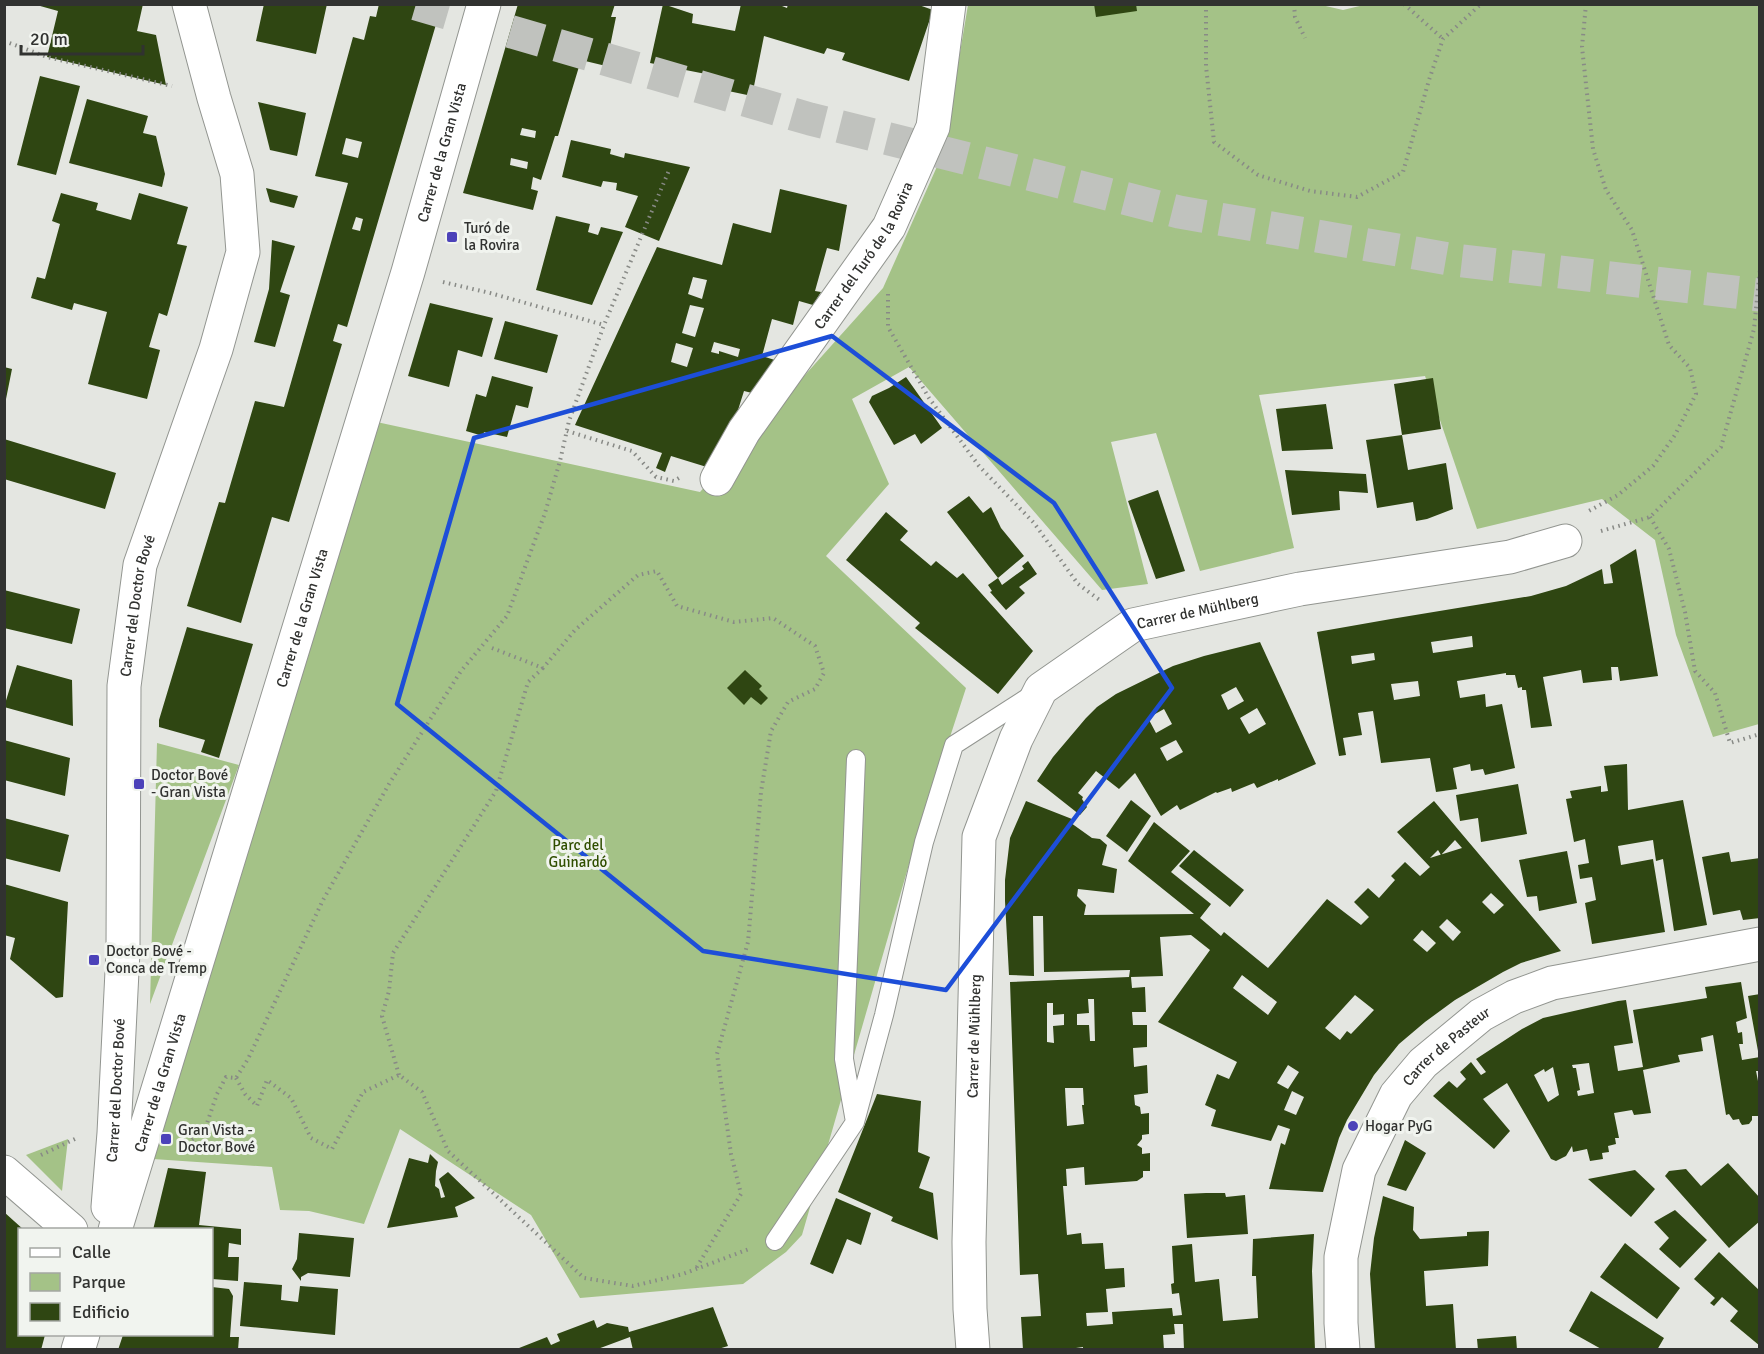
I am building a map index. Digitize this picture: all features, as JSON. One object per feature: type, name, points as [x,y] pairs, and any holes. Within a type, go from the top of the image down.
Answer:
[{"type":"street","name":"Carrer del Doctor Bové","points":[[107,1228],[123,951],[124,686],[140,565],[216,349],[243,252],[237,174],[189,4]]},
{"type":"street","name":"Carrer de la Gran Vista","points":[[116,1228],[408,272],[484,4]]},
{"type":"street","name":"Carrer del Turó de la Rovira","points":[[717,479],[744,430],[889,227],[933,127],[949,4]]},
{"type":"street","name":"Carrer de Mühlberg","points":[[973,1350],[969,1242],[979,837],[1016,739],[1041,689],[1133,625],[1300,589],[1510,557],[1565,541]]},
{"type":"street","name":"Carrer de Pasteur","points":[[1343,1350],[1341,1257],[1359,1170],[1396,1095],[1423,1063],[1481,1015],[1514,997],[1552,982],[1760,944]]},
{"type":"street","points":[[4,1172],[69,1228]]},
{"type":"lane","points":[[774,1241],[855,1122],[884,1015],[924,842],[954,745],[1041,689]]},
{"type":"lane","points":[[855,1122],[844,1059],[856,759]]},
{"type":"path","points":[[1206,4],[1206,66],[1214,142],[1258,175],[1310,191],[1357,196],[1403,172],[1443,39],[1481,4]]},
{"type":"path","points":[[1294,4],[1295,17],[1305,38]]},
{"type":"path","points":[[1404,4],[1443,39]]},
{"type":"path","points":[[1565,541],[1584,514],[1618,495],[1653,466],[1675,435],[1696,394],[1690,368],[1669,345],[1632,230],[1606,190],[1593,149],[1582,47],[1586,4]]},
{"type":"path","points":[[4,41],[47,57],[180,89]]},
{"type":"path","points":[[236,1078],[248,1059],[323,900],[389,784],[461,671],[507,616],[545,513],[569,421],[604,325],[670,168]]},
{"type":"path","points":[[1565,541],[1650,518],[1721,447],[1754,329],[1760,269]]},
{"type":"path","points":[[451,284],[604,325]]},
{"type":"path","points":[[888,294],[888,327],[929,398],[979,466],[1034,523],[1078,584],[1133,625]]},
{"type":"path","points":[[567,431],[632,450],[656,477],[674,481],[682,476]]},
{"type":"path","points":[[1650,518],[1669,549],[1685,612],[1695,671],[1715,693],[1730,743],[1760,734]]},
{"type":"path","points":[[695,1270],[741,1194],[731,1154],[717,1054],[748,942],[761,792],[771,731],[788,702],[815,690],[824,673],[815,646],[773,618],[734,622],[677,606],[657,571],[639,575],[575,630],[528,682],[496,791],[393,953],[389,991],[382,1016],[399,1075],[422,1092],[448,1151],[584,1278],[633,1286],[695,1270],[774,1241]]},
{"type":"path","points":[[492,648],[543,668]]},
{"type":"path","points":[[236,1078],[245,1094],[257,1106],[267,1080],[291,1098],[311,1138],[332,1149],[363,1092],[399,1075]]},
{"type":"path","points":[[190,1141],[205,1129],[217,1094],[226,1077],[236,1078]]},
{"type":"path","points":[[35,1158],[75,1138]]},
{"type":"highlighted area","points":[[832,336],[1054,503],[1172,688],[946,990],[703,951],[397,704],[474,438]]},
{"type":"green space","name":"Parc del Guinardó","points":[[1317,4],[1343,10],[1368,4],[1759,5],[1759,724],[1713,737],[1676,635],[1655,540],[1602,499],[1477,529],[1425,376],[1259,395],[1294,548],[1200,571],[1156,433],[1111,442],[1148,584],[1102,590],[909,367],[852,399],[889,484],[826,556],[966,688],[914,847],[802,1235],[786,1252],[743,1284],[580,1298],[531,1215],[400,1129],[364,1224],[309,1211],[280,1210],[272,1167],[153,1159],[372,421],[700,492],[883,288],[943,153],[968,5]]},
{"type":"green space","points":[[157,743],[239,765],[150,1004]]},
{"type":"green space","points":[[68,1139],[62,1191],[26,1155]]},
{"type":"building","points":[[33,4],[143,4],[137,31],[156,35],[166,85],[47,57],[58,11]]},
{"type":"building","points":[[264,4],[275,6],[275,4],[327,4],[316,54],[256,41]]},
{"type":"building","points":[[379,4],[442,4],[347,327],[338,324],[333,341],[342,344],[289,522],[272,517],[241,623],[187,606],[219,502],[225,503],[255,401],[284,407],[348,183],[315,176],[353,37],[364,40],[370,16],[376,17]],"holes":[[[346,138],[362,142],[358,158],[342,154]],[[356,217],[363,219],[360,231],[352,229]]]},
{"type":"building","points":[[518,4],[615,4],[611,17],[616,17],[606,66],[581,60],[558,136],[555,136],[541,180],[533,177],[531,189],[538,191],[533,210],[463,193]],"holes":[[[522,128],[536,131],[535,138],[520,135]],[[511,158],[528,162],[527,169],[510,165]]]},
{"type":"building","points":[[663,4],[693,14],[692,23],[735,31],[741,4],[777,4],[787,8],[788,4],[916,4],[933,10],[909,81],[842,60],[845,53],[827,48],[824,54],[764,36],[752,96],[714,88],[716,76],[650,63]]},
{"type":"building","points":[[1094,4],[1136,4],[1137,11],[1096,17]]},
{"type":"building","points":[[40,76],[80,86],[56,175],[17,165]]},
{"type":"building","points":[[87,99],[148,116],[143,133],[156,136],[165,174],[162,187],[69,163]]},
{"type":"building","points":[[258,102],[306,113],[297,156],[270,150]]},
{"type":"building","points":[[571,140],[611,149],[610,154],[624,158],[625,153],[690,167],[659,241],[625,227],[638,196],[616,190],[617,183],[603,181],[601,187],[562,177]]},
{"type":"building","points":[[266,188],[298,196],[294,208],[270,202]]},
{"type":"building","points":[[780,189],[847,205],[839,251],[827,248],[815,291],[821,292],[813,305],[799,301],[793,325],[772,319],[762,356],[778,361],[756,394],[744,391],[732,429],[710,468],[671,456],[665,472],[656,468],[662,453],[575,425],[657,247],[722,265],[733,223],[771,233]],"holes":[[[693,277],[707,280],[702,299],[688,294]],[[690,305],[704,308],[695,337],[682,333]],[[714,342],[740,349],[738,357],[719,351],[719,354],[711,352]],[[676,343],[693,348],[687,367],[671,362]]]},
{"type":"building","points":[[61,193],[98,203],[96,210],[131,220],[139,193],[188,207],[177,244],[187,246],[167,316],[159,313],[149,347],[160,350],[147,399],[88,384],[107,312],[74,303],[72,310],[31,298],[37,277],[45,279],[60,224],[52,221]]},
{"type":"building","points":[[556,216],[590,224],[588,232],[598,235],[601,227],[623,232],[592,305],[536,290]]},
{"type":"building","points":[[272,240],[295,246],[280,292],[290,295],[275,347],[254,342],[269,289]]},
{"type":"building","points":[[430,303],[493,318],[482,357],[458,350],[449,387],[408,376]]},
{"type":"building","points":[[505,321],[558,335],[547,373],[494,359]]},
{"type":"building","points":[[4,367],[12,369],[6,399],[4,399]]},
{"type":"building","points":[[492,376],[533,387],[528,408],[516,405],[507,437],[484,432],[483,436],[466,431],[476,394],[486,397]]},
{"type":"building","points":[[906,377],[942,428],[921,444],[915,434],[894,445],[869,402],[872,396]]},
{"type":"building","points":[[1433,378],[1441,429],[1402,435],[1394,384]]},
{"type":"building","points":[[1326,404],[1333,449],[1282,451],[1276,409]]},
{"type":"building","points":[[1402,435],[1408,470],[1446,463],[1453,509],[1416,521],[1413,502],[1377,508],[1366,440]]},
{"type":"building","points":[[4,439],[116,473],[105,509],[4,479]]},
{"type":"building","points":[[1285,470],[1366,474],[1368,493],[1339,491],[1340,510],[1292,515]]},
{"type":"building","points":[[1158,490],[1185,571],[1156,579],[1128,501]]},
{"type":"building","points":[[969,496],[983,513],[991,507],[1001,528],[1024,556],[998,578],[947,512]]},
{"type":"building","points":[[886,512],[908,531],[900,540],[931,566],[936,561],[957,578],[963,573],[1033,651],[998,694],[915,628],[920,623],[846,560]]},
{"type":"building","points":[[1636,549],[1658,676],[1620,681],[1618,667],[1611,667],[1612,680],[1583,683],[1581,670],[1543,677],[1552,726],[1531,728],[1526,690],[1522,690],[1522,687],[1518,688],[1515,675],[1506,675],[1506,673],[1457,681],[1460,698],[1485,694],[1486,707],[1502,704],[1515,768],[1485,775],[1483,769],[1471,771],[1470,764],[1453,768],[1457,789],[1436,792],[1430,758],[1381,763],[1373,711],[1358,713],[1362,735],[1343,738],[1346,755],[1339,756],[1317,632],[1531,596],[1566,586],[1602,569],[1604,584],[1613,583],[1610,565]],"holes":[[[1472,636],[1473,647],[1433,653],[1431,642]],[[1374,653],[1375,660],[1352,664],[1351,656]],[[1418,681],[1420,696],[1394,700],[1391,684]]]},
{"type":"building","points":[[1028,561],[1037,574],[1019,587],[1025,593],[1006,610],[990,592],[992,591],[988,585],[998,578],[1002,585],[1024,569],[1022,566]]},
{"type":"building","points":[[4,590],[80,609],[72,644],[4,628]]},
{"type":"building","points":[[187,627],[253,644],[219,758],[201,752],[205,740],[159,727],[159,720]]},
{"type":"building","points":[[1260,642],[1316,764],[1257,788],[1254,783],[1232,792],[1231,788],[1216,792],[1180,810],[1177,805],[1161,816],[1135,773],[1119,789],[1096,771],[1078,793],[1083,797],[1087,807],[1080,815],[1037,781],[1053,757],[1097,707],[1116,694],[1173,666]],"holes":[[[1236,687],[1244,701],[1228,710],[1221,695]],[[1257,708],[1266,724],[1249,734],[1240,718]],[[1164,709],[1172,724],[1156,733],[1148,718]],[[1176,740],[1183,752],[1167,761],[1160,748]]]},
{"type":"building","points":[[17,665],[72,680],[73,726],[4,707]]},
{"type":"building","points":[[745,670],[762,686],[759,689],[768,698],[761,705],[751,697],[744,705],[727,688]]},
{"type":"building","points":[[4,740],[70,758],[65,796],[4,780]]},
{"type":"building","points":[[1627,764],[1628,810],[1683,800],[1707,925],[1674,931],[1663,859],[1656,861],[1653,840],[1618,846],[1621,865],[1653,859],[1665,932],[1592,944],[1585,903],[1596,900],[1592,877],[1580,879],[1578,865],[1589,863],[1585,839],[1574,842],[1566,799],[1572,798],[1570,791],[1601,786],[1601,792],[1608,791],[1604,766]]},
{"type":"building","points":[[1518,784],[1527,834],[1481,842],[1478,818],[1460,821],[1456,795]]},
{"type":"building","points":[[1131,800],[1151,816],[1127,852],[1106,836]]},
{"type":"building","points":[[1026,801],[1072,819],[1071,823],[1092,838],[1100,839],[1107,845],[1102,865],[1117,869],[1114,893],[1078,889],[1077,896],[1086,905],[1084,915],[1194,914],[1128,861],[1154,822],[1190,851],[1171,872],[1211,904],[1200,918],[1221,936],[1224,932],[1268,968],[1327,899],[1361,925],[1369,917],[1354,902],[1368,888],[1379,898],[1395,880],[1391,876],[1405,862],[1420,876],[1430,867],[1397,832],[1434,801],[1561,951],[1521,963],[1503,972],[1455,1000],[1399,1044],[1374,1075],[1347,1120],[1339,1138],[1323,1192],[1269,1189],[1281,1143],[1285,1145],[1290,1129],[1278,1125],[1271,1141],[1211,1126],[1216,1110],[1205,1105],[1217,1074],[1229,1079],[1237,1062],[1158,1022],[1210,950],[1191,935],[1160,937],[1163,976],[1131,977],[1132,988],[1145,987],[1146,1012],[1132,1012],[1133,1025],[1147,1025],[1147,1047],[1133,1048],[1134,1067],[1147,1065],[1148,1093],[1134,1095],[1135,1105],[1140,1107],[1141,1114],[1149,1113],[1149,1134],[1142,1135],[1137,1145],[1142,1148],[1142,1154],[1150,1153],[1150,1171],[1143,1171],[1143,1177],[1137,1181],[1085,1185],[1084,1167],[1066,1169],[1067,1186],[1063,1186],[1067,1235],[1081,1233],[1082,1244],[1103,1243],[1105,1269],[1124,1268],[1125,1287],[1106,1289],[1108,1312],[1086,1313],[1087,1326],[1113,1324],[1112,1312],[1172,1308],[1173,1316],[1182,1315],[1179,1293],[1172,1294],[1171,1284],[1174,1283],[1172,1246],[1192,1244],[1195,1282],[1219,1279],[1223,1321],[1258,1318],[1256,1276],[1252,1276],[1253,1239],[1314,1234],[1312,1271],[1315,1350],[1184,1350],[1183,1324],[1174,1324],[1175,1334],[1163,1335],[1164,1350],[1083,1350],[1083,1347],[1062,1350],[1023,1350],[1021,1317],[1041,1316],[1038,1274],[1020,1275],[1010,982],[1129,977],[1130,970],[1044,972],[1043,916],[1033,916],[1034,976],[1009,975],[1005,880],[1010,838]],"holes":[[[1455,840],[1462,848],[1442,854]],[[1438,850],[1441,855],[1430,858]],[[1491,893],[1504,905],[1494,914],[1482,902]],[[1447,919],[1461,932],[1453,941],[1439,927]],[[1422,930],[1436,943],[1427,952],[1413,940]],[[1242,975],[1277,1002],[1268,1015],[1233,988]],[[1355,995],[1374,1010],[1351,1034],[1347,1031],[1340,1040],[1325,1028]],[[1088,999],[1094,999],[1095,1041],[1090,1041],[1089,1025],[1077,1025],[1077,1014],[1089,1013]],[[1047,1003],[1053,1003],[1053,1015],[1064,1014],[1064,1025],[1053,1026],[1054,1043],[1047,1042]],[[1288,1065],[1299,1072],[1288,1089],[1277,1083]],[[1065,1088],[1083,1088],[1084,1124],[1067,1126]],[[1292,1091],[1304,1097],[1296,1115],[1284,1110]]]},
{"type":"building","points":[[4,818],[69,835],[60,872],[4,858]]},
{"type":"building","points":[[1194,850],[1244,890],[1230,907],[1179,866]]},
{"type":"building","points":[[1567,851],[1577,903],[1539,911],[1537,896],[1527,897],[1519,860]]},
{"type":"building","points":[[1729,852],[1731,862],[1760,858],[1760,918],[1743,920],[1740,910],[1713,915],[1702,857]]},
{"type":"building","points":[[4,884],[68,902],[63,997],[56,998],[10,959],[15,938],[4,935]]},
{"type":"building","points":[[1741,982],[1747,1018],[1736,1022],[1738,1033],[1742,1032],[1743,1044],[1739,1044],[1742,1060],[1760,1057],[1760,1071],[1756,1071],[1760,1091],[1760,1112],[1758,1116],[1752,1116],[1749,1124],[1742,1125],[1739,1119],[1733,1120],[1729,1114],[1726,1115],[1713,1035],[1701,1038],[1703,1051],[1678,1055],[1680,1062],[1643,1070],[1651,1113],[1634,1115],[1632,1110],[1614,1113],[1619,1138],[1615,1138],[1616,1144],[1608,1146],[1609,1152],[1602,1153],[1603,1159],[1590,1161],[1587,1149],[1573,1152],[1572,1146],[1566,1156],[1556,1161],[1551,1159],[1507,1083],[1483,1099],[1510,1131],[1494,1149],[1433,1096],[1449,1081],[1457,1088],[1466,1079],[1460,1072],[1471,1062],[1481,1075],[1486,1072],[1476,1059],[1543,1018],[1618,1001],[1626,1000],[1633,1043],[1614,1046],[1618,1071],[1643,1067],[1633,1010],[1707,998],[1705,987]],"holes":[[[1589,1063],[1594,1093],[1578,1096],[1577,1091],[1580,1090],[1576,1068],[1572,1065]],[[1553,1067],[1559,1095],[1548,1102],[1534,1075]]]},
{"type":"building","points":[[1760,994],[1760,1051],[1758,1051],[1748,996]]},
{"type":"building","points":[[877,1094],[921,1101],[918,1152],[930,1157],[919,1188],[933,1193],[938,1240],[891,1221],[893,1217],[838,1192]]},
{"type":"building","points":[[1405,1140],[1426,1153],[1406,1191],[1387,1185]]},
{"type":"building","points":[[430,1154],[438,1162],[435,1186],[439,1189],[441,1198],[445,1197],[439,1179],[448,1172],[475,1198],[455,1207],[458,1217],[387,1228],[409,1158],[428,1163]]},
{"type":"building","points":[[1728,1163],[1760,1198],[1760,1221],[1729,1248],[1665,1176],[1669,1171],[1686,1169],[1701,1186]]},
{"type":"building","points":[[168,1168],[206,1172],[199,1225],[241,1229],[241,1245],[229,1243],[228,1257],[239,1257],[238,1281],[213,1279],[213,1228],[153,1228]]},
{"type":"building","points":[[1635,1170],[1655,1189],[1631,1217],[1588,1179]]},
{"type":"building","points":[[1225,1193],[1226,1197],[1245,1195],[1248,1234],[1187,1238],[1184,1194]]},
{"type":"building","points":[[1383,1196],[1414,1207],[1413,1230],[1420,1239],[1467,1236],[1467,1232],[1489,1231],[1488,1266],[1424,1271],[1426,1306],[1453,1304],[1456,1350],[1375,1350],[1370,1274],[1374,1238]]},
{"type":"building","points":[[836,1198],[871,1213],[861,1245],[847,1239],[833,1274],[810,1264]]},
{"type":"building","points":[[1675,1210],[1707,1240],[1680,1268],[1659,1249],[1669,1238],[1654,1222]]},
{"type":"building","points":[[4,1212],[22,1228],[18,1228],[18,1336],[45,1336],[41,1350],[4,1350]]},
{"type":"building","points":[[299,1233],[354,1238],[350,1277],[308,1273],[301,1277],[301,1281],[292,1269],[297,1259]]},
{"type":"building","points":[[1625,1243],[1680,1288],[1657,1319],[1600,1277]]},
{"type":"building","points":[[1719,1252],[1760,1291],[1760,1346],[1730,1321],[1738,1311],[1722,1297],[1714,1306],[1710,1303],[1715,1298],[1694,1279]]},
{"type":"building","points":[[244,1282],[282,1285],[281,1300],[298,1302],[300,1286],[338,1289],[335,1335],[240,1326]]},
{"type":"building","points":[[213,1287],[229,1289],[233,1296],[230,1337],[239,1337],[238,1350],[118,1350],[123,1336],[213,1336]]},
{"type":"building","points":[[1591,1291],[1664,1338],[1657,1350],[1603,1350],[1569,1331]]},
{"type":"building","points":[[713,1307],[728,1346],[715,1350],[633,1350],[630,1337],[595,1350],[514,1350],[547,1337],[551,1345],[560,1341],[557,1334],[594,1320],[597,1328],[607,1323],[628,1327],[629,1332]]},
{"type":"building","points":[[1516,1336],[1517,1350],[1478,1350],[1477,1339]]},
{"type":"tunnel","points":[[416,4],[810,119],[1179,212],[1455,260],[1760,295]]},
{"type":"place","name":"Turó de la Rovira","points":[[452,237]]},
{"type":"place","name":"Doctor Bové - Gran Vista","points":[[139,784]]},
{"type":"place","name":"Doctor Bové - Conca de Tremp","points":[[94,960]]},
{"type":"place","name":"Hogar PyG","points":[[1353,1126]]},
{"type":"place","name":"Gran Vista - Doctor Bové","points":[[166,1139]]}]
